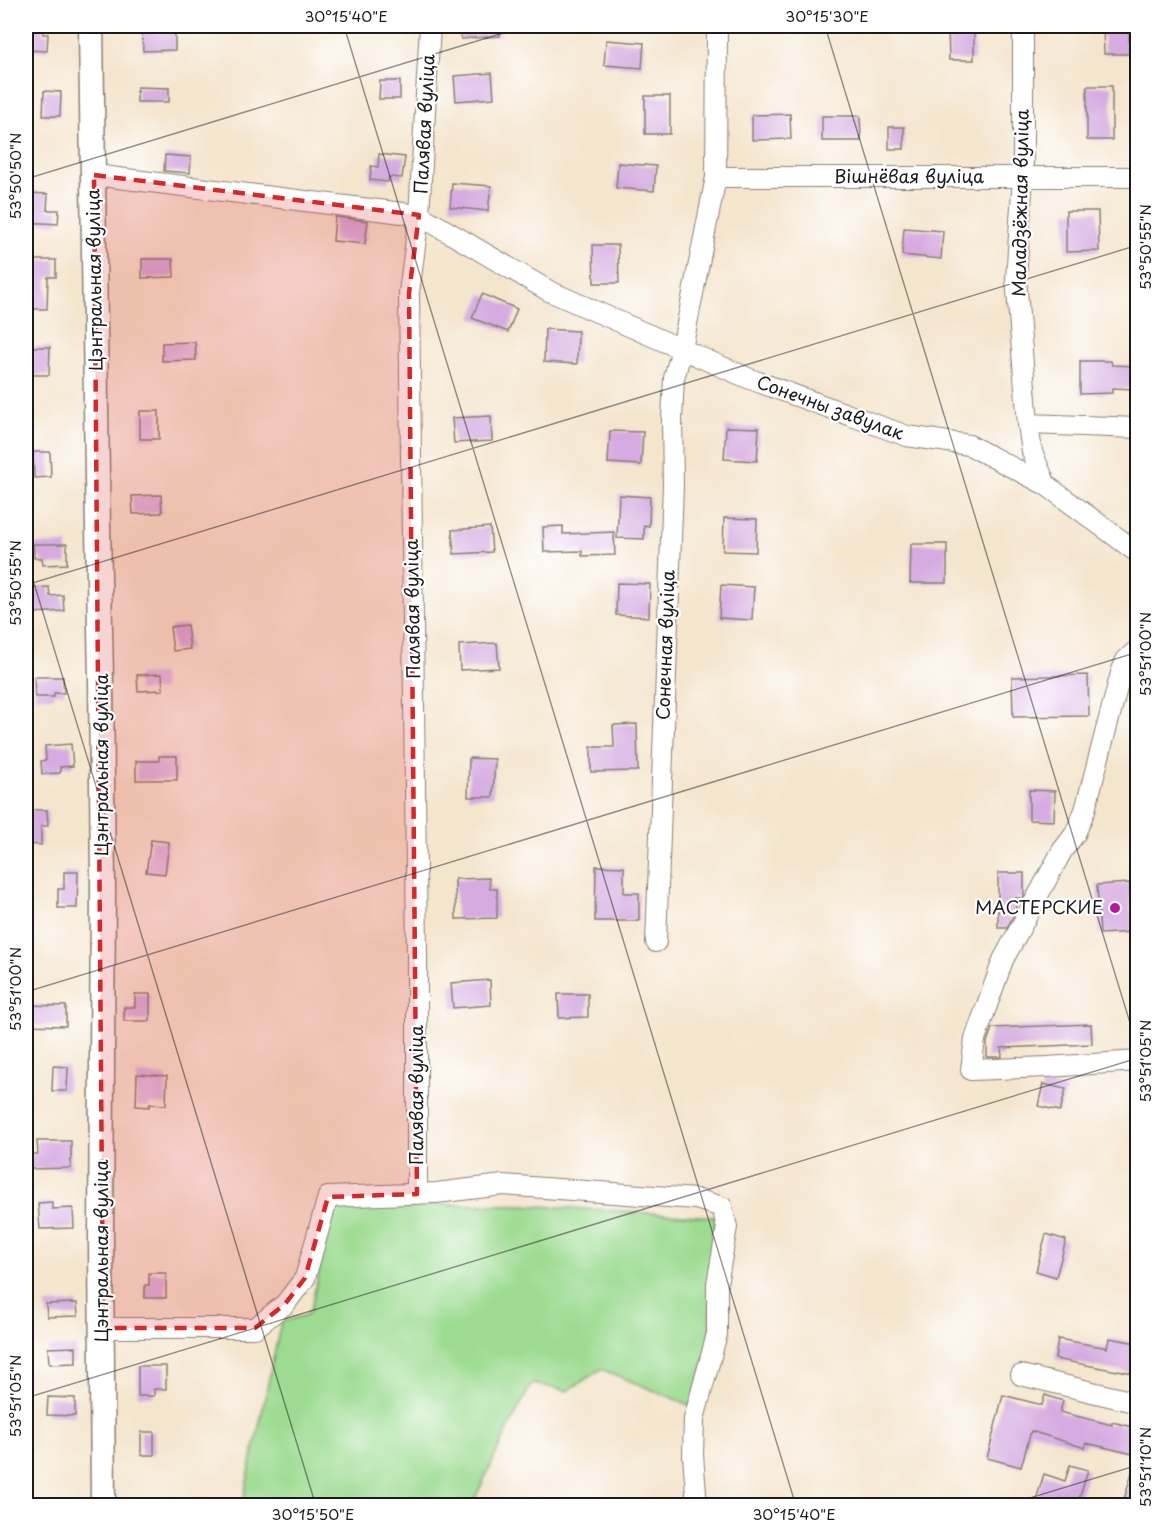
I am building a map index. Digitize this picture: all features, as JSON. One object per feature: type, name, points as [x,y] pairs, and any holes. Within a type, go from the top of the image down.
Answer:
[{"type":"street","name":"Цэнтральная вуліца","points":[[91,26],[102,771],[101,1240],[104,1506]]},
{"type":"street","name":"Палявая вуліца","points":[[417,1194],[417,952],[409,293],[419,215],[430,26]]},
{"type":"street","points":[[682,349],[716,177],[717,26]]},
{"type":"street","name":"Маладзёжная вуліца","points":[[1023,26],[1023,177],[1016,279],[1032,452],[1046,485]]},
{"type":"street","points":[[94,175],[419,215]]},
{"type":"street","name":"Вішнёвая вуліца","points":[[716,177],[1137,177]]},
{"type":"street","name":"Сонечны завулак","points":[[419,215],[549,291],[750,379],[907,436],[969,445],[1046,485],[1137,552]]},
{"type":"street","name":"Сонечная вуліца","points":[[656,942],[673,485],[672,419],[674,378],[682,349]]},
{"type":"street","points":[[1028,424],[1137,428]]},
{"type":"street","points":[[1137,649],[1126,660],[1121,673],[1088,799],[1075,834],[1062,851],[1003,960],[975,1039],[971,1070],[1137,1061]]},
{"type":"street","points":[[103,1328],[255,1328],[285,1304],[305,1278],[328,1197],[436,1193],[503,1185],[696,1199],[722,1207],[727,1227],[717,1284],[717,1334],[694,1419],[693,1455],[697,1506]]},
{"type":"street","points":[[1021,1375],[1137,1403]]},
{"type":"highlighted area","points":[[94,175],[419,215],[409,293],[417,1194],[328,1197],[305,1278],[285,1304],[255,1328],[103,1328]]},
{"type":"green space","points":[[333,1204],[522,1205],[715,1217],[709,1345],[692,1406],[601,1369],[567,1391],[532,1383],[472,1505],[242,1506],[281,1322],[306,1315],[311,1309]]},
{"type":"building","points":[[142,26],[175,26],[175,50],[143,51]]},
{"type":"building","points":[[460,26],[500,26],[500,36],[461,39]]},
{"type":"building","points":[[948,26],[974,26],[974,60],[949,60]]},
{"type":"building","points":[[1103,26],[1129,26],[1129,54],[1104,54]]},
{"type":"building","points":[[26,27],[43,28],[43,34],[48,34],[47,51],[26,50]]},
{"type":"building","points":[[606,40],[644,43],[642,68],[604,65]]},
{"type":"building","points":[[492,73],[494,98],[456,101],[454,76]]},
{"type":"building","points":[[380,81],[400,81],[400,99],[379,99]]},
{"type":"building","points":[[1087,86],[1112,86],[1112,140],[1087,140]]},
{"type":"building","points":[[137,87],[169,88],[169,102],[137,102]]},
{"type":"building","points":[[44,91],[61,92],[60,116],[43,116]]},
{"type":"building","points":[[645,96],[670,96],[670,134],[645,134]]},
{"type":"building","points":[[790,114],[791,139],[752,140],[752,115]]},
{"type":"building","points":[[822,116],[860,116],[861,141],[822,141]]},
{"type":"building","points":[[889,127],[904,127],[904,149],[889,149]]},
{"type":"building","points":[[379,154],[405,157],[402,178],[389,177],[388,182],[370,180],[371,166],[378,167]]},
{"type":"building","points":[[165,155],[191,157],[190,173],[164,171]]},
{"type":"building","points":[[618,163],[656,166],[654,191],[616,188]]},
{"type":"building","points":[[452,183],[491,186],[488,211],[450,207]]},
{"type":"building","points":[[27,193],[48,194],[47,210],[59,210],[58,224],[26,222]]},
{"type":"building","points":[[1066,211],[1098,211],[1099,251],[1066,252]]},
{"type":"building","points":[[335,217],[368,221],[365,244],[333,241]]},
{"type":"building","points":[[904,228],[943,231],[941,259],[902,255]]},
{"type":"building","points":[[593,245],[618,245],[619,283],[594,283]]},
{"type":"building","points":[[142,259],[173,259],[174,277],[142,278]]},
{"type":"building","points":[[26,260],[56,260],[56,277],[48,277],[47,309],[27,309]]},
{"type":"building","points":[[482,294],[517,309],[508,332],[472,318]]},
{"type":"building","points":[[545,329],[578,331],[577,364],[544,362]]},
{"type":"building","points":[[195,342],[196,360],[162,361],[162,343]]},
{"type":"building","points":[[29,347],[50,347],[49,375],[29,375]]},
{"type":"building","points":[[1080,361],[1111,361],[1112,365],[1137,366],[1136,389],[1112,388],[1112,393],[1080,394]]},
{"type":"building","points":[[140,411],[159,411],[159,439],[140,439]]},
{"type":"building","points":[[491,416],[492,441],[454,443],[452,418]]},
{"type":"building","points":[[726,427],[759,428],[757,461],[724,459]]},
{"type":"building","points":[[610,431],[643,432],[641,465],[608,463]]},
{"type":"building","points":[[33,452],[50,452],[51,477],[34,478]]},
{"type":"building","points":[[161,495],[162,513],[133,514],[132,496]]},
{"type":"building","points":[[619,495],[650,497],[649,526],[644,525],[644,539],[617,538]]},
{"type":"building","points":[[724,518],[757,519],[756,552],[723,551]]},
{"type":"building","points":[[563,526],[563,534],[614,532],[615,555],[582,556],[582,551],[544,552],[543,527]]},
{"type":"building","points":[[490,527],[492,552],[454,554],[452,530]]},
{"type":"building","points":[[33,544],[67,544],[67,564],[43,565],[42,558],[34,558]]},
{"type":"building","points":[[911,544],[947,544],[947,583],[910,583]]},
{"type":"building","points":[[617,583],[650,584],[649,617],[616,615]]},
{"type":"building","points":[[721,585],[754,587],[752,620],[719,618]]},
{"type":"building","points":[[49,587],[50,596],[63,595],[64,611],[34,613],[32,588]]},
{"type":"building","points":[[187,625],[190,649],[173,651],[170,627]]},
{"type":"building","points":[[497,643],[499,668],[460,670],[459,645]]},
{"type":"building","points":[[162,674],[163,690],[138,691],[137,675]]},
{"type":"building","points":[[1088,675],[1089,716],[1013,717],[1012,677]]},
{"type":"building","points":[[34,677],[63,677],[64,693],[54,693],[54,697],[35,697]]},
{"type":"building","points":[[637,724],[638,771],[591,772],[591,747],[614,747],[613,725]]},
{"type":"building","points":[[71,744],[73,766],[60,767],[60,773],[42,774],[41,761],[46,760],[45,746]]},
{"type":"building","points":[[159,756],[177,756],[177,780],[136,780],[136,761],[159,761]]},
{"type":"building","points":[[469,758],[495,759],[493,797],[468,797]]},
{"type":"building","points":[[1029,790],[1055,791],[1054,821],[1029,820]]},
{"type":"building","points":[[26,810],[47,810],[48,826],[41,826],[41,845],[26,844]]},
{"type":"building","points":[[151,840],[169,842],[165,874],[146,872]]},
{"type":"building","points":[[596,866],[624,867],[624,893],[639,893],[639,921],[595,921]]},
{"type":"building","points":[[64,872],[78,872],[77,908],[58,908],[58,889],[64,889]]},
{"type":"building","points":[[998,873],[1024,873],[1024,897],[1016,898],[1016,910],[1007,928],[998,928]]},
{"type":"building","points":[[489,878],[490,889],[497,889],[497,918],[456,919],[455,879]]},
{"type":"building","name":"МАСТЕРСКИЕ","points":[[1130,883],[1132,932],[1100,934],[1097,885]]},
{"type":"building","points":[[490,980],[491,1005],[453,1008],[451,983]]},
{"type":"building","points":[[135,994],[150,994],[150,1021],[124,1021],[124,1007],[135,1007]]},
{"type":"building","points":[[558,994],[588,994],[588,1017],[559,1018]]},
{"type":"building","points":[[26,1005],[66,1006],[66,1026],[26,1025]]},
{"type":"building","points":[[1091,1024],[1092,1044],[1001,1048],[1002,1057],[987,1057],[987,1042],[992,1028]]},
{"type":"building","points":[[53,1066],[68,1067],[67,1091],[52,1091]]},
{"type":"building","points":[[137,1074],[167,1076],[166,1105],[136,1106]]},
{"type":"building","points":[[1043,1084],[1066,1089],[1060,1111],[1038,1106]]},
{"type":"building","points":[[37,1141],[71,1141],[71,1168],[30,1169],[30,1154],[38,1154]]},
{"type":"building","points":[[52,1202],[52,1209],[73,1208],[74,1228],[40,1229],[38,1203]]},
{"type":"building","points":[[1046,1234],[1066,1240],[1056,1277],[1036,1271]]},
{"type":"building","points":[[149,1273],[166,1273],[166,1298],[145,1298],[145,1285],[149,1285]]},
{"type":"building","points":[[77,1303],[78,1316],[47,1317],[46,1304]]},
{"type":"building","points":[[1109,1338],[1137,1343],[1137,1374],[1055,1359],[1058,1339],[1107,1348]]},
{"type":"building","points":[[76,1347],[76,1363],[49,1364],[48,1348]]},
{"type":"building","points":[[138,1366],[166,1366],[166,1389],[154,1389],[154,1396],[138,1396]]},
{"type":"building","points":[[1003,1395],[1042,1405],[1045,1395],[1063,1401],[1060,1412],[1112,1425],[1112,1422],[1137,1428],[1133,1454],[1086,1443],[1085,1448],[1031,1431],[1021,1467],[987,1458]]},
{"type":"building","points":[[48,1397],[75,1398],[75,1416],[47,1415]]},
{"type":"building","points":[[141,1432],[154,1432],[154,1455],[141,1455]]},
{"type":"building","points":[[1070,1465],[1088,1470],[1077,1506],[1044,1506],[1035,1503],[1044,1474],[1065,1481]]},
{"type":"building","points":[[1134,1466],[1137,1466],[1137,1506],[1122,1506]]},
{"type":"place","name":"МАСТЕРСКИЕ","points":[[1115,908]]}]
